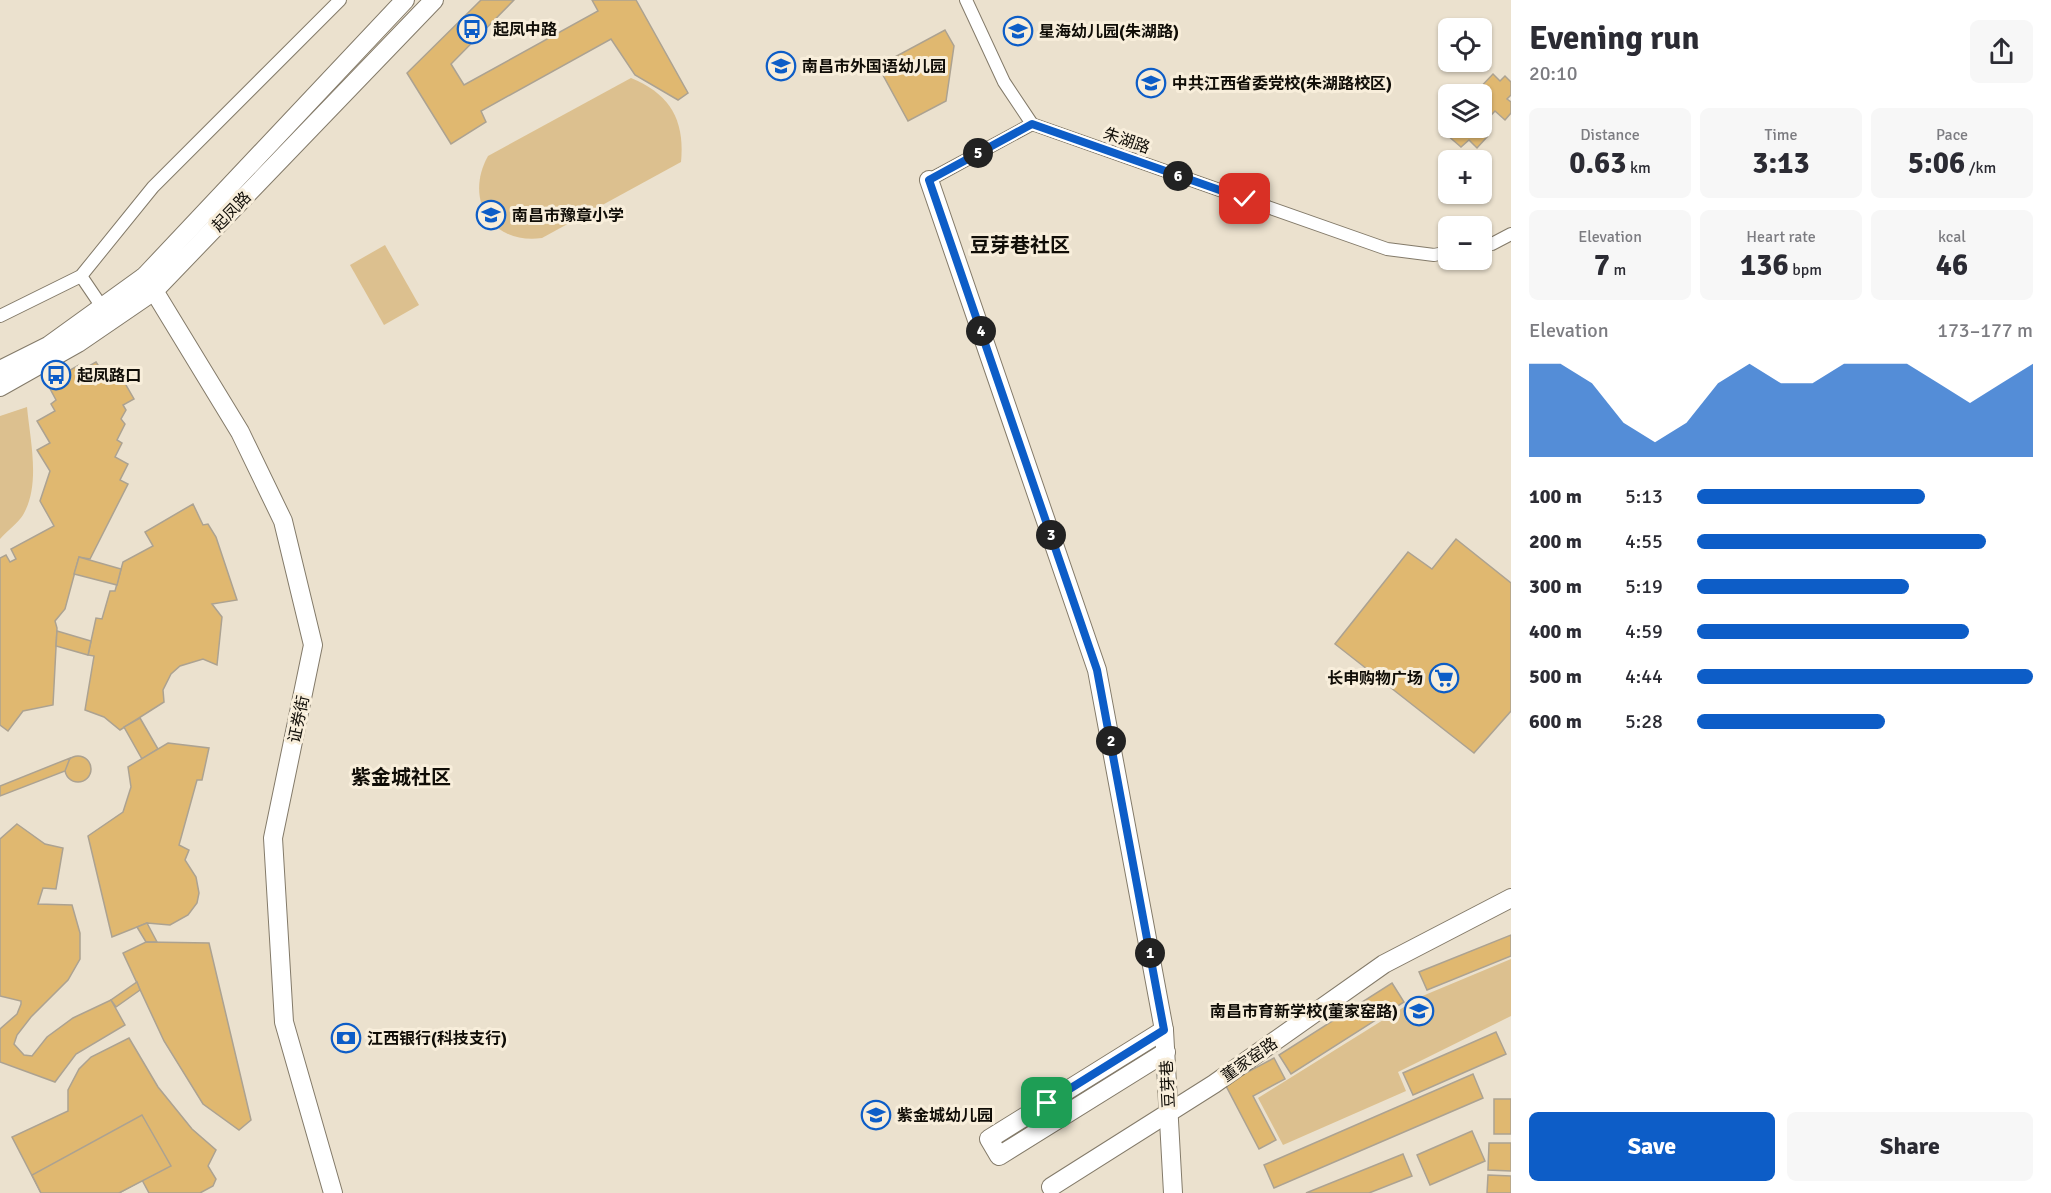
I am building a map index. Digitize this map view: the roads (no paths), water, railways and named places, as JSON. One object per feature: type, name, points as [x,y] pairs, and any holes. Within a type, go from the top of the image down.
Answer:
[{"type":"street","points":[[0,316],[81,276],[153,187],[340,0]]},
{"type":"street","name":"起凤路","points":[[0,370],[48,346],[102,307],[150,283],[405,0]]},
{"type":"street","name":"起凤路","points":[[0,387],[78,343],[150,283],[434,0]]},
{"type":"street","points":[[929,180],[1032,124],[1004,81],[966,0]]},
{"type":"street","name":"朱湖路","points":[[1032,124],[1387,249],[1438,254]]},
{"type":"street","name":"豆芽巷","points":[[929,180],[1097,670],[1164,1030],[1173,1193]]},
{"type":"street","points":[[1492,244],[1511,234]]},
{"type":"street","points":[[81,276],[102,307]]},
{"type":"street","name":"证券街","points":[[150,283],[240,432],[283,521],[313,645],[273,838],[284,1022],[333,1193]]},
{"type":"street","name":"董家窑路","points":[[1051,1187],[1214,1084],[1384,964],[1511,898]]},
{"type":"street","points":[[1164,1030],[988,1139],[999,1155],[1166,1052]]},
{"type":"place","name":"起凤中路","points":[[472,29]]},
{"type":"place","name":"星海幼儿园(朱湖路)","points":[[1018,31]]},
{"type":"place","name":"南昌市外国语幼儿园","points":[[781,66]]},
{"type":"place","name":"中共江西省委党校(朱湖路校区)","points":[[1151,83]]},
{"type":"place","name":"南昌市豫章小学","points":[[491,215]]},
{"type":"place","name":"起凤路口","points":[[56,375]]},
{"type":"place","name":"长申购物广场","points":[[1444,678]]},
{"type":"place","name":"南昌市育新学校(董家窑路)","points":[[1419,1011]]},
{"type":"place","name":"江西银行(科技支行)","points":[[346,1038]]},
{"type":"place","name":"紫金城幼儿园","points":[[876,1115]]},
{"type":"district","name":"豆芽巷社区","points":[[1020,245]]},
{"type":"district","name":"紫金城社区","points":[[401,777]]}]
